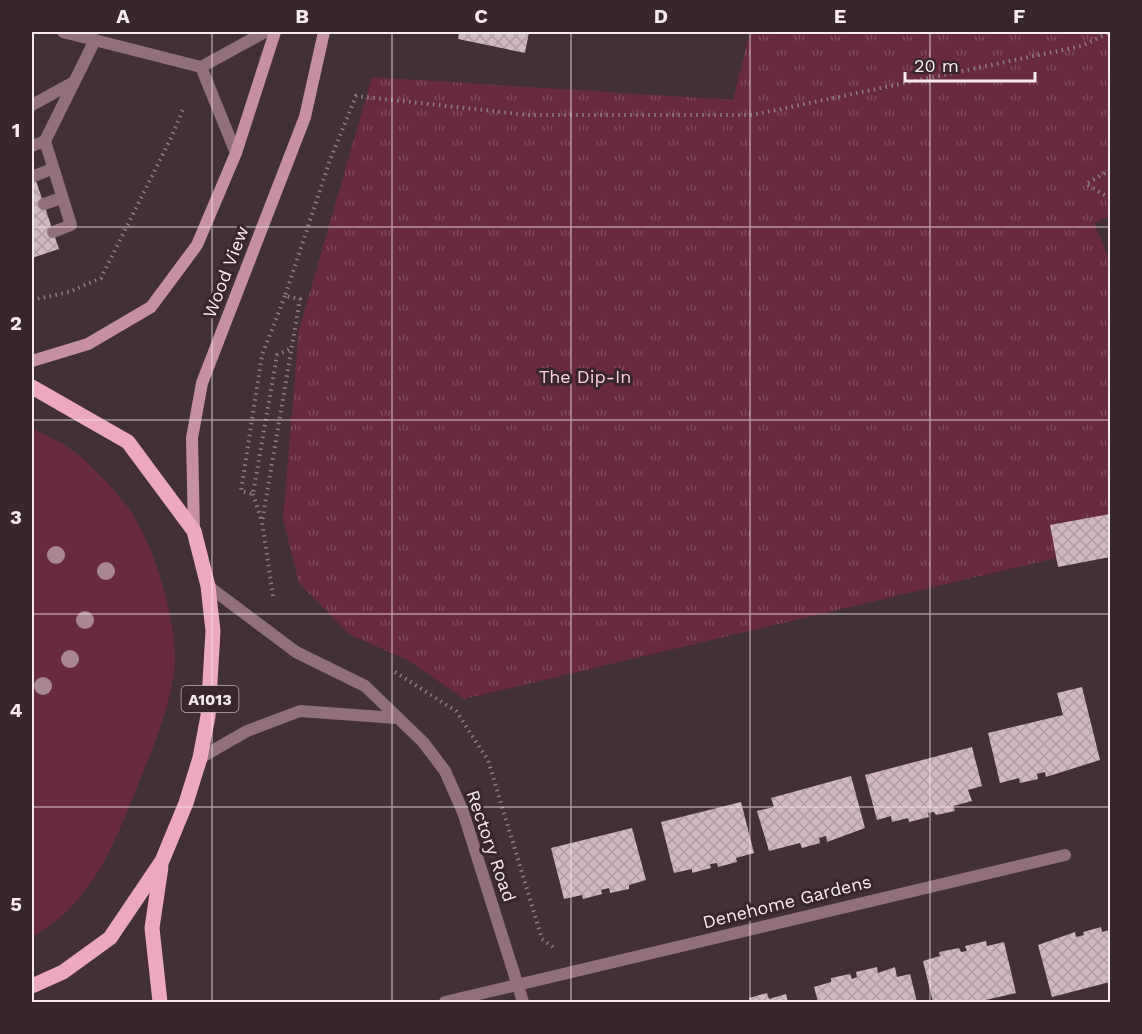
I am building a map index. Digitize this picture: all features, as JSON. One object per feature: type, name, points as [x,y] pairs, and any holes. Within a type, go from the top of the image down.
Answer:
[{"type":"main road","name":"Wood View","points":[[32,361],[88,344],[151,307],[197,245],[236,153],[275,32]]},
{"type":"main road","name":"Wood View","points":[[194,531],[192,438],[202,383],[305,117],[324,32]]},
{"type":"main road","name":"A1013","points":[[32,387],[128,442],[194,531],[208,586],[213,631],[208,716],[200,758],[186,803],[162,861],[110,938],[63,972],[32,986]]},
{"type":"main road","name":"A1013","points":[[160,1002],[152,928],[162,861]]},
{"type":"street","points":[[63,32],[201,67],[265,32]]},
{"type":"street","points":[[53,232],[71,225],[45,141],[95,40]]},
{"type":"street","points":[[201,67],[236,153]]},
{"type":"street","points":[[32,105],[74,82]]},
{"type":"street","points":[[32,146],[45,141]]},
{"type":"street","points":[[34,176],[52,169]]},
{"type":"street","points":[[44,204],[61,198]]},
{"type":"street","name":"Rectory Road","points":[[208,586],[296,651],[364,686],[423,742],[445,771],[478,853],[523,1002]]},
{"type":"street","points":[[200,758],[248,731],[300,711],[396,718]]},
{"type":"street","name":"Denehome Gardens","points":[[446,1002],[1065,855]]},
{"type":"path","points":[[253,494],[242,491],[262,356],[285,296],[330,160],[356,96],[529,115],[752,116],[1082,46],[1110,32]]},
{"type":"path","points":[[32,300],[69,292],[100,278],[171,140],[201,67]]},
{"type":"path","points":[[1110,170],[1086,184],[1110,198]]},
{"type":"path","points":[[262,522],[300,299],[285,296]]},
{"type":"path","points":[[277,603],[271,593],[262,522],[253,494],[277,355],[292,348]]},
{"type":"path","points":[[393,672],[456,711],[488,760],[542,939],[556,949],[564,974]]},
{"type":"green space","name":"The Dip-In","points":[[750,32],[1110,32],[1110,216],[1094,223],[1110,261],[1110,545],[464,699],[409,661],[349,634],[299,583],[283,519],[299,330],[372,77],[733,100]]},
{"type":"green space","points":[[32,428],[67,447],[85,461],[112,488],[134,517],[154,559],[162,583],[173,631],[175,653],[174,672],[163,720],[106,858],[83,894],[68,910],[32,937]]},
{"type":"building","points":[[459,32],[529,32],[525,53],[458,39]]},
{"type":"building","points":[[32,169],[59,249],[32,258]]},
{"type":"building","points":[[1110,514],[1110,557],[1058,567],[1050,525]]},
{"type":"building","points":[[1082,687],[1100,760],[1046,777],[1045,772],[1037,774],[1038,779],[1020,783],[1019,778],[1000,783],[988,733],[1063,715],[1057,693]]},
{"type":"building","points":[[972,747],[982,786],[968,790],[972,801],[953,806],[955,811],[936,815],[934,812],[928,813],[929,817],[909,822],[908,818],[892,822],[891,816],[877,820],[865,775]]},
{"type":"building","points":[[851,776],[865,828],[827,842],[826,836],[819,838],[820,843],[802,848],[800,843],[769,851],[757,811],[774,807],[771,798]]},
{"type":"building","points":[[741,802],[754,853],[736,858],[737,862],[718,867],[717,863],[710,864],[711,868],[692,873],[692,869],[674,873],[661,822]]},
{"type":"building","points":[[632,828],[646,880],[629,885],[629,889],[610,893],[609,888],[601,890],[602,894],[583,899],[582,895],[564,899],[551,848]]},
{"type":"building","points":[[1101,927],[1102,932],[1110,930],[1110,982],[1052,997],[1038,945],[1075,932],[1076,937],[1084,935],[1083,932]]},
{"type":"building","points":[[986,941],[987,946],[1004,942],[1016,993],[977,1002],[933,1002],[923,961],[940,956],[939,952],[959,948],[961,952],[967,951],[965,946]]},
{"type":"building","points":[[877,967],[878,973],[895,967],[897,977],[910,974],[917,1002],[818,1002],[814,987],[831,982],[831,978],[850,974],[852,979],[857,977],[856,972]]},
{"type":"building","points":[[767,993],[769,999],[786,994],[788,1002],[750,1002],[749,998]]}]
